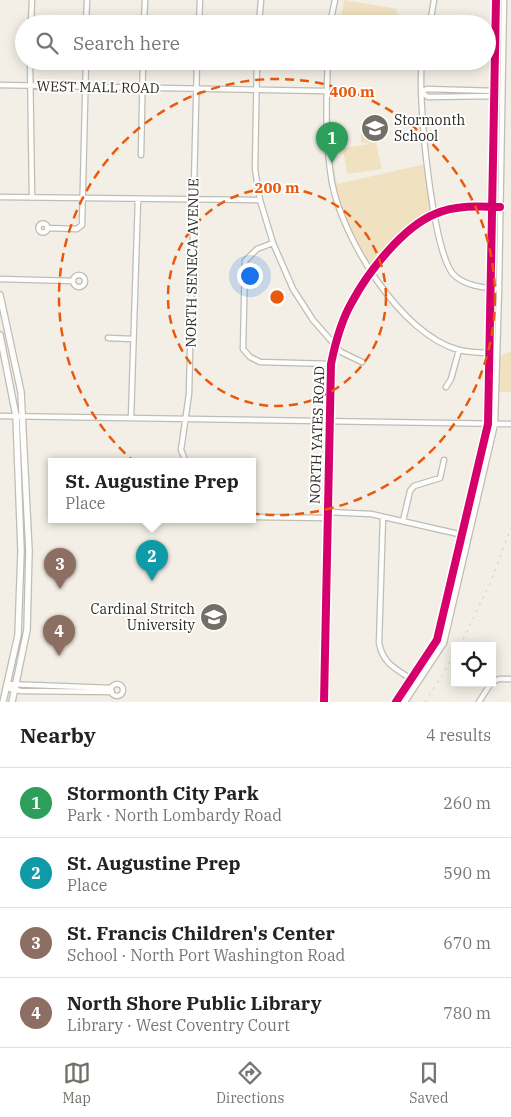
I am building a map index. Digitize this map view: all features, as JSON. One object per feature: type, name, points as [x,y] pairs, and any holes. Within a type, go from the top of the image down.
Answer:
[{"type":"main road","points":[[0,295],[1,308],[21,392],[29,551],[25,645],[12,702]]},
{"type":"main road","points":[[0,335],[13,393],[16,416],[21,551],[19,625],[3,702]]},
{"type":"main road","points":[[13,393],[21,392]]},
{"type":"street","points":[[31,15],[32,0]]},
{"type":"street","points":[[86,15],[87,0]]},
{"type":"street","points":[[144,15],[145,0]]},
{"type":"street","points":[[199,15],[200,0]]},
{"type":"street","points":[[260,15],[261,0]]},
{"type":"street","points":[[332,15],[335,0]]},
{"type":"street","points":[[432,15],[434,0]]},
{"type":"street","points":[[496,0],[496,31],[504,31]]},
{"type":"street","points":[[405,702],[444,642],[494,424],[497,394],[504,0]]},
{"type":"street","points":[[496,63],[503,63]]},
{"type":"street","points":[[30,70],[32,197]]},
{"type":"street","points":[[48,228],[81,227],[86,70]]},
{"type":"street","points":[[141,155],[143,70]]},
{"type":"street","name":"NORTH SENECA AVENUE","points":[[184,458],[181,450],[187,419],[197,70]]},
{"type":"street","points":[[257,70],[255,169],[260,200],[273,243],[293,289],[312,320],[341,352],[362,362]]},
{"type":"street","points":[[327,70],[327,149],[332,185],[351,238],[371,273],[386,294],[412,321],[436,340],[459,350],[497,353]]},
{"type":"street","points":[[422,70],[422,123],[440,248],[454,275],[465,282],[490,289],[499,289]]},
{"type":"street","points":[[396,702],[437,640],[488,424],[495,70]]},
{"type":"street","name":"WEST MALL ROAD","points":[[0,85],[326,91]]},
{"type":"street","points":[[421,92],[426,89],[495,90],[502,94]]},
{"type":"street","points":[[421,92],[428,97],[495,96],[502,94]]},
{"type":"street","points":[[494,113],[502,114]]},
{"type":"street","points":[[494,128],[502,129]]},
{"type":"street","points":[[0,196],[260,200]]},
{"type":"street","points":[[131,418],[138,199]]},
{"type":"street","name":"NORTH YATES ROAD","points":[[324,702],[329,420],[331,364],[335,344],[351,303],[371,273],[404,236],[436,214],[460,208],[500,207]]},
{"type":"street","points":[[492,240],[500,240]]},
{"type":"street","points":[[273,243],[257,248],[245,261],[243,349],[250,357],[260,362],[331,364]]},
{"type":"street","points":[[0,280],[73,281]]},
{"type":"street","points":[[108,338],[133,339]]},
{"type":"street","points":[[446,387],[451,379],[459,350]]},
{"type":"street","points":[[488,394],[497,394]]},
{"type":"street","points":[[0,416],[511,424]]},
{"type":"street","points":[[403,520],[410,491],[422,483],[440,478],[444,460]]},
{"type":"street","points":[[327,512],[358,512],[383,516],[469,536]]},
{"type":"street","points":[[256,516],[327,518]]},
{"type":"street","points":[[383,516],[379,643],[381,655],[388,663],[419,683]]},
{"type":"street","points":[[496,681],[511,679]]},
{"type":"street","points":[[7,686],[112,690]]},
{"type":"street","points":[[479,702],[489,687]]},
{"type":"shaded area","points":[[344,0],[397,9],[397,15],[342,15]]},
{"type":"shaded area","points":[[329,70],[331,70],[329,123],[337,184],[426,164],[431,214],[398,236],[372,266],[369,265],[357,244],[340,206],[335,189],[329,153]]},
{"type":"shaded area","points":[[361,130],[381,130],[381,139],[376,143],[382,169],[347,174],[343,148],[370,144],[361,142]]},
{"type":"shaded area","points":[[511,351],[511,392],[498,392],[499,357]]},
{"type":"railway","points":[[462,642],[491,581],[511,528]]},
{"type":"railway","points":[[425,702],[451,660]]},
{"type":"cycle path","points":[[496,0],[496,15]]},
{"type":"cycle path","points":[[396,702],[437,640],[488,424],[495,70]]},
{"type":"cycle path","points":[[324,702],[331,364],[342,325],[352,302],[377,264],[399,240],[423,220],[451,209],[476,206],[500,207]]},
{"type":"place","name":"Stormonth School","points":[[375,128]]},
{"type":"place","name":"Stormonth City Park","points":[[332,163]]},
{"type":"place","name":"St. Augustine Prep","points":[[152,581]]},
{"type":"place","name":"St. Francis Children's Center","points":[[60,589]]},
{"type":"place","name":"Cardinal Stritch University","points":[[214,617]]},
{"type":"place","name":"North Shore Public Library","points":[[59,656]]}]
